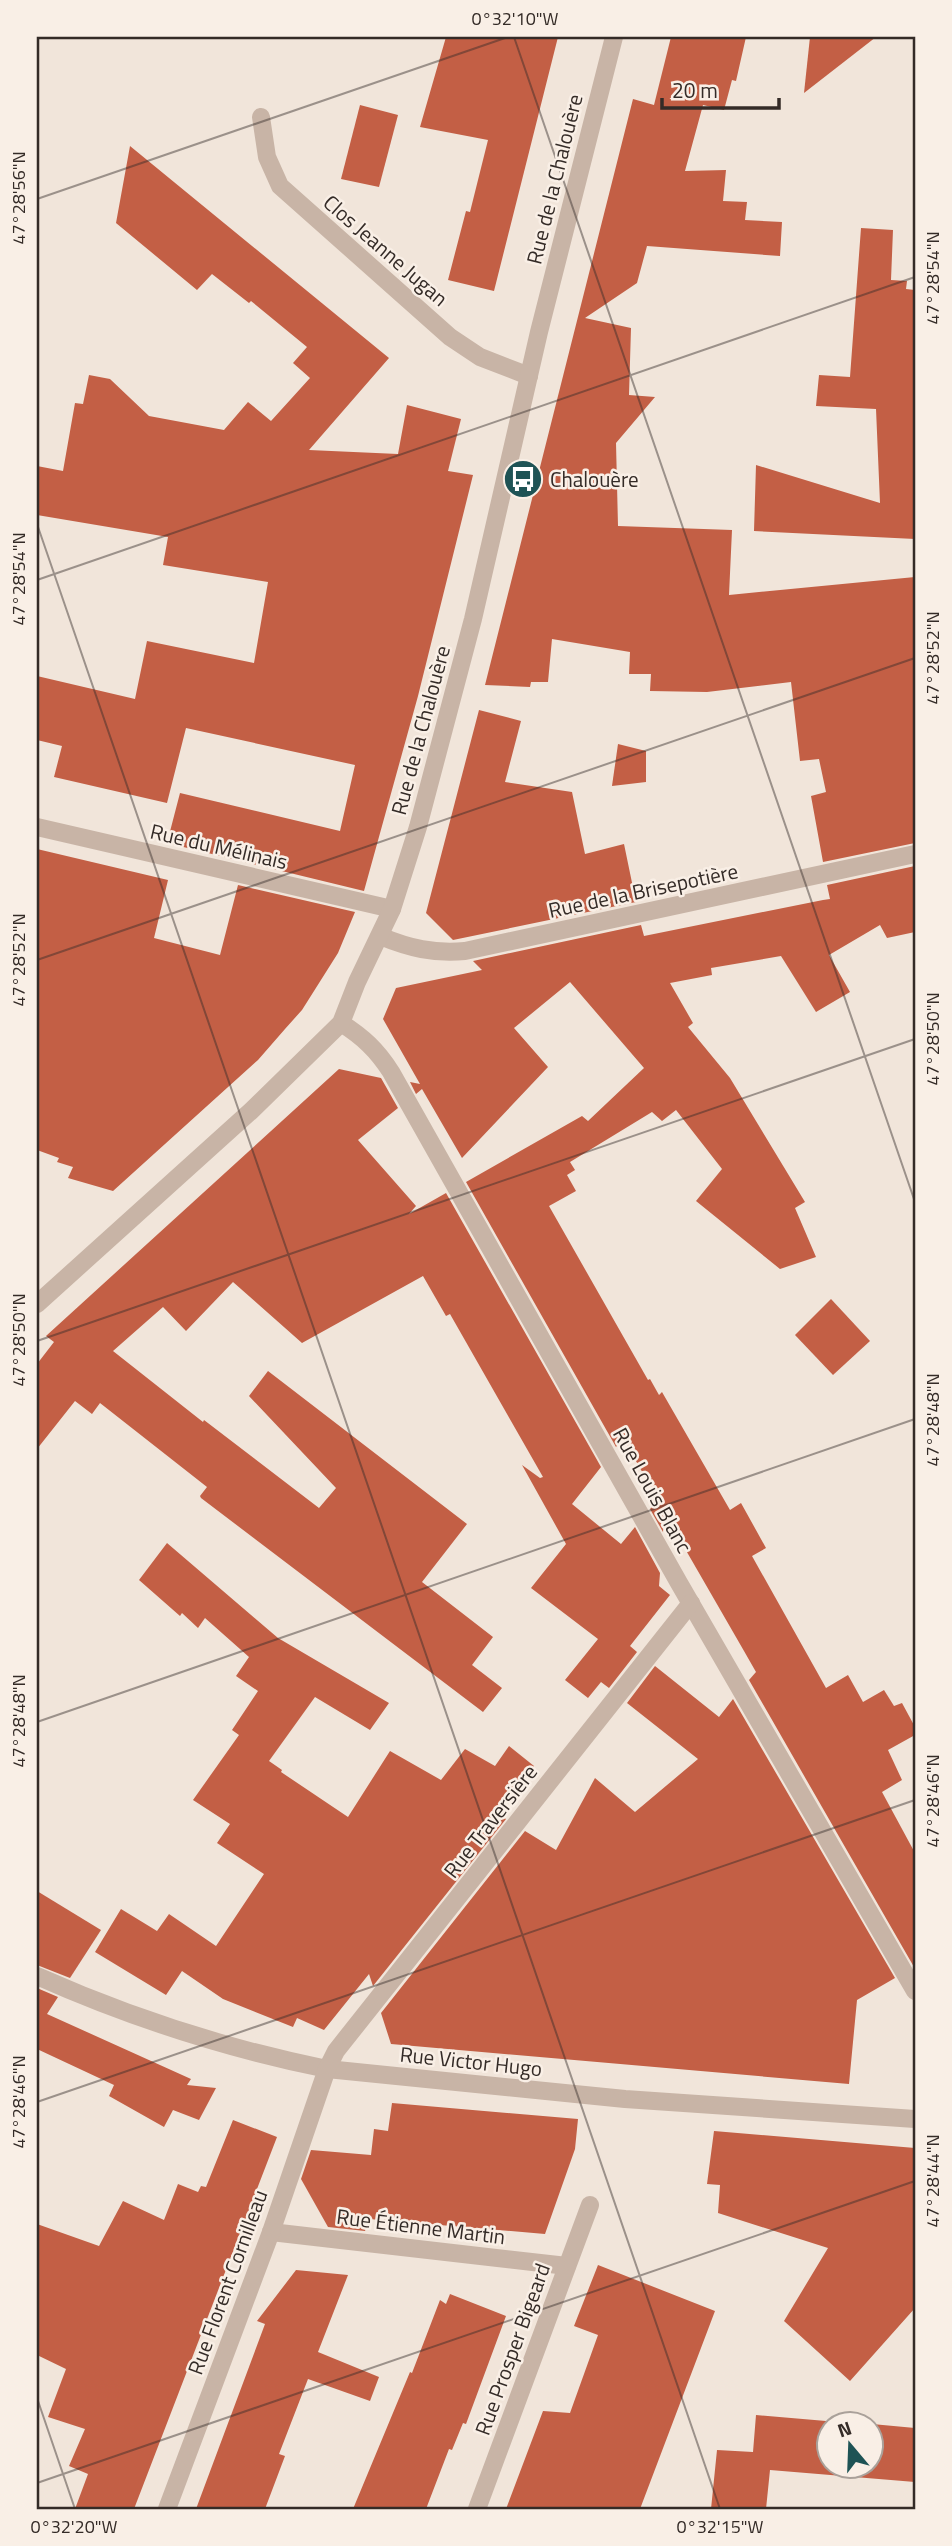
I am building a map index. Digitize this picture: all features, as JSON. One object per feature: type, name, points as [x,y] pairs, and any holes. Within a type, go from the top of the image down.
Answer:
[{"type":"street","name":"Rue de la Chalouère","points":[[37,1304],[251,1111],[341,1023],[357,982],[392,909],[418,827],[473,619],[529,376],[614,37]]},
{"type":"street","name":"Clos Jeanne Jugan","points":[[261,117],[267,157],[280,186],[450,337],[480,357],[529,376]]},
{"type":"street","name":"Rue du Mélinais","points":[[37,827],[392,909]]},
{"type":"street","name":"Rue de la Brisepotière","points":[[380,936],[417,949],[443,953],[465,951],[915,854]]},
{"type":"street","name":"Rue Louis Blanc","points":[[341,1023],[374,1047],[391,1072],[691,1603],[915,1991]]},
{"type":"street","name":"Rue Traversière","points":[[327,2069],[336,2051],[691,1603]]},
{"type":"street","name":"Rue Victor Hugo","points":[[37,1976],[127,2013],[294,2062],[327,2069],[625,2099],[915,2119]]},
{"type":"street","name":"Rue Florent Cornilleau","points":[[167,2509],[271,2232],[327,2069]]},
{"type":"street","name":"Rue Prosper Bigeard","points":[[477,2509],[590,2205]]},
{"type":"street","name":"Rue Étienne Martin","points":[[271,2232],[567,2266]]},
{"type":"building","points":[[446,37],[558,37],[494,291],[448,280],[466,211],[470,212],[488,140],[420,127]]},
{"type":"building","points":[[671,37],[746,37],[736,81],[732,80],[724,110],[703,105],[685,171],[726,170],[723,201],[747,202],[745,220],[782,222],[780,256],[647,246],[637,283],[585,318],[631,328],[629,395],[655,397],[616,443],[618,526],[732,530],[729,595],[915,577],[915,843],[823,862],[811,796],[826,792],[819,759],[800,761],[791,682],[707,692],[650,691],[651,674],[629,674],[630,652],[552,639],[548,682],[531,682],[530,687],[485,685],[633,99],[654,105]]},
{"type":"building","points":[[810,37],[876,37],[804,93]]},
{"type":"building","points":[[360,105],[398,115],[379,187],[341,179]]},
{"type":"building","points":[[130,146],[389,358],[309,450],[398,454],[407,405],[461,419],[448,471],[473,475],[418,696],[364,891],[167,843],[180,793],[340,831],[355,765],[186,728],[167,803],[54,777],[62,746],[37,740],[37,676],[135,699],[147,641],[254,663],[268,582],[163,565],[168,537],[37,515],[37,466],[63,471],[75,403],[83,404],[89,375],[110,379],[149,416],[224,430],[248,402],[271,421],[310,378],[293,363],[307,347],[251,301],[249,303],[212,274],[197,290],[116,223]]},
{"type":"building","points":[[861,228],[893,230],[891,280],[907,281],[906,289],[915,290],[915,539],[754,531],[756,465],[880,503],[876,409],[816,406],[819,375],[850,377]]},
{"type":"building","points":[[479,710],[521,721],[505,782],[572,792],[585,854],[624,844],[636,902],[453,940],[426,913]]},
{"type":"building","points":[[618,744],[646,751],[646,782],[612,786]]},
{"type":"building","points":[[37,849],[168,880],[154,938],[220,955],[238,885],[355,912],[338,953],[302,1010],[258,1060],[113,1191],[68,1178],[73,1167],[57,1162],[59,1158],[37,1150]]},
{"type":"building","points":[[915,866],[915,932],[887,938],[880,925],[829,955],[850,992],[816,1012],[781,956],[711,968],[712,975],[670,983],[693,1023],[688,1027],[730,1078],[805,1202],[795,1208],[816,1257],[780,1269],[696,1201],[722,1169],[676,1110],[662,1121],[652,1112],[570,1162],[575,1170],[567,1175],[576,1191],[549,1206],[648,1380],[650,1379],[659,1395],[662,1392],[730,1510],[741,1503],[766,1548],[752,1556],[826,1688],[848,1675],[863,1702],[884,1690],[894,1706],[902,1703],[915,1727],[915,1735],[888,1750],[902,1780],[882,1792],[915,1853],[914,1967],[749,1680],[756,1672],[744,1651],[665,1514],[663,1532],[650,1509],[658,1500],[623,1438],[616,1447],[466,1182],[582,1116],[588,1121],[644,1068],[570,982],[514,1028],[548,1067],[462,1158],[422,1089],[416,1094],[410,1082],[420,1084],[383,1019],[396,988],[482,970],[473,961],[641,925],[644,936],[830,899],[827,885]]},
{"type":"building","points":[[339,1069],[381,1078],[398,1108],[358,1140],[416,1206],[409,1214],[446,1193],[601,1467],[572,1504],[621,1544],[635,1527],[660,1573],[659,1586],[670,1595],[630,1646],[637,1652],[609,1688],[601,1682],[588,1698],[565,1680],[598,1639],[531,1588],[566,1544],[522,1465],[540,1478],[543,1477],[450,1314],[446,1316],[423,1276],[302,1343],[233,1282],[186,1331],[163,1307],[113,1351],[319,1508],[336,1488],[249,1396],[268,1371],[467,1524],[422,1582],[493,1637],[472,1665],[502,1688],[483,1712],[201,1498],[207,1487],[100,1403],[92,1414],[75,1401],[37,1449],[37,1364],[54,1342],[46,1336]]},
{"type":"building","points":[[831,1299],[870,1341],[833,1375],[795,1335]]},
{"type":"building","points":[[167,1543],[278,1638],[389,1703],[370,1730],[315,1697],[269,1761],[348,1817],[390,1751],[441,1780],[465,1749],[495,1766],[509,1746],[534,1766],[496,1813],[506,1819],[373,1986],[369,1974],[324,2030],[297,2018],[293,2027],[223,1999],[182,1971],[166,1995],[95,1952],[121,1909],[157,1931],[169,1914],[216,1946],[264,1874],[217,1843],[230,1824],[193,1800],[239,1735],[232,1730],[258,1691],[236,1676],[249,1657],[205,1618],[198,1628],[139,1580]]},
{"type":"building","points":[[655,1666],[719,1717],[733,1699],[895,1978],[857,2000],[849,2084],[391,2044],[381,2013],[525,1831],[556,1850],[595,1778],[635,1812],[698,1759],[627,1703]]},
{"type":"building","points":[[37,1891],[101,1930],[70,1978],[37,1965]]},
{"type":"building","points":[[37,1988],[58,1997],[47,2014],[191,2079],[187,2085],[216,2088],[199,2120],[173,2110],[164,2127],[109,2096],[114,2085],[37,2049]]},
{"type":"building","points":[[392,2103],[578,2119],[575,2149],[545,2234],[369,2219],[365,2231],[328,2227],[301,2179],[311,2150],[371,2155],[374,2129],[388,2131]]},
{"type":"building","points":[[233,2120],[277,2137],[134,2509],[75,2509],[88,2474],[69,2466],[85,2429],[48,2417],[66,2369],[37,2355],[37,2224],[99,2246],[123,2201],[164,2220],[178,2184],[198,2192],[201,2186],[206,2187]]},
{"type":"building","points":[[714,2131],[915,2148],[915,2308],[850,2381],[784,2321],[828,2248],[718,2213],[720,2185],[707,2184]]},
{"type":"building","points":[[598,2265],[715,2311],[640,2509],[506,2509],[543,2411],[570,2413],[598,2335],[574,2326]]},
{"type":"building","points":[[296,2270],[348,2275],[318,2352],[379,2377],[370,2401],[308,2379],[279,2454],[285,2456],[265,2509],[196,2509],[265,2324],[257,2321]]},
{"type":"building","points":[[450,2294],[506,2316],[466,2424],[463,2423],[452,2450],[449,2449],[426,2509],[353,2509],[410,2372],[412,2373],[440,2300],[446,2304]]},
{"type":"building","points":[[756,2415],[816,2420],[816,2474],[770,2470],[766,2509],[711,2509],[717,2450],[753,2452]]},
{"type":"building","points":[[886,2425],[915,2428],[915,2482],[886,2480]]},
{"type":"place","name":"Chalouère","points":[[523,479]]}]
